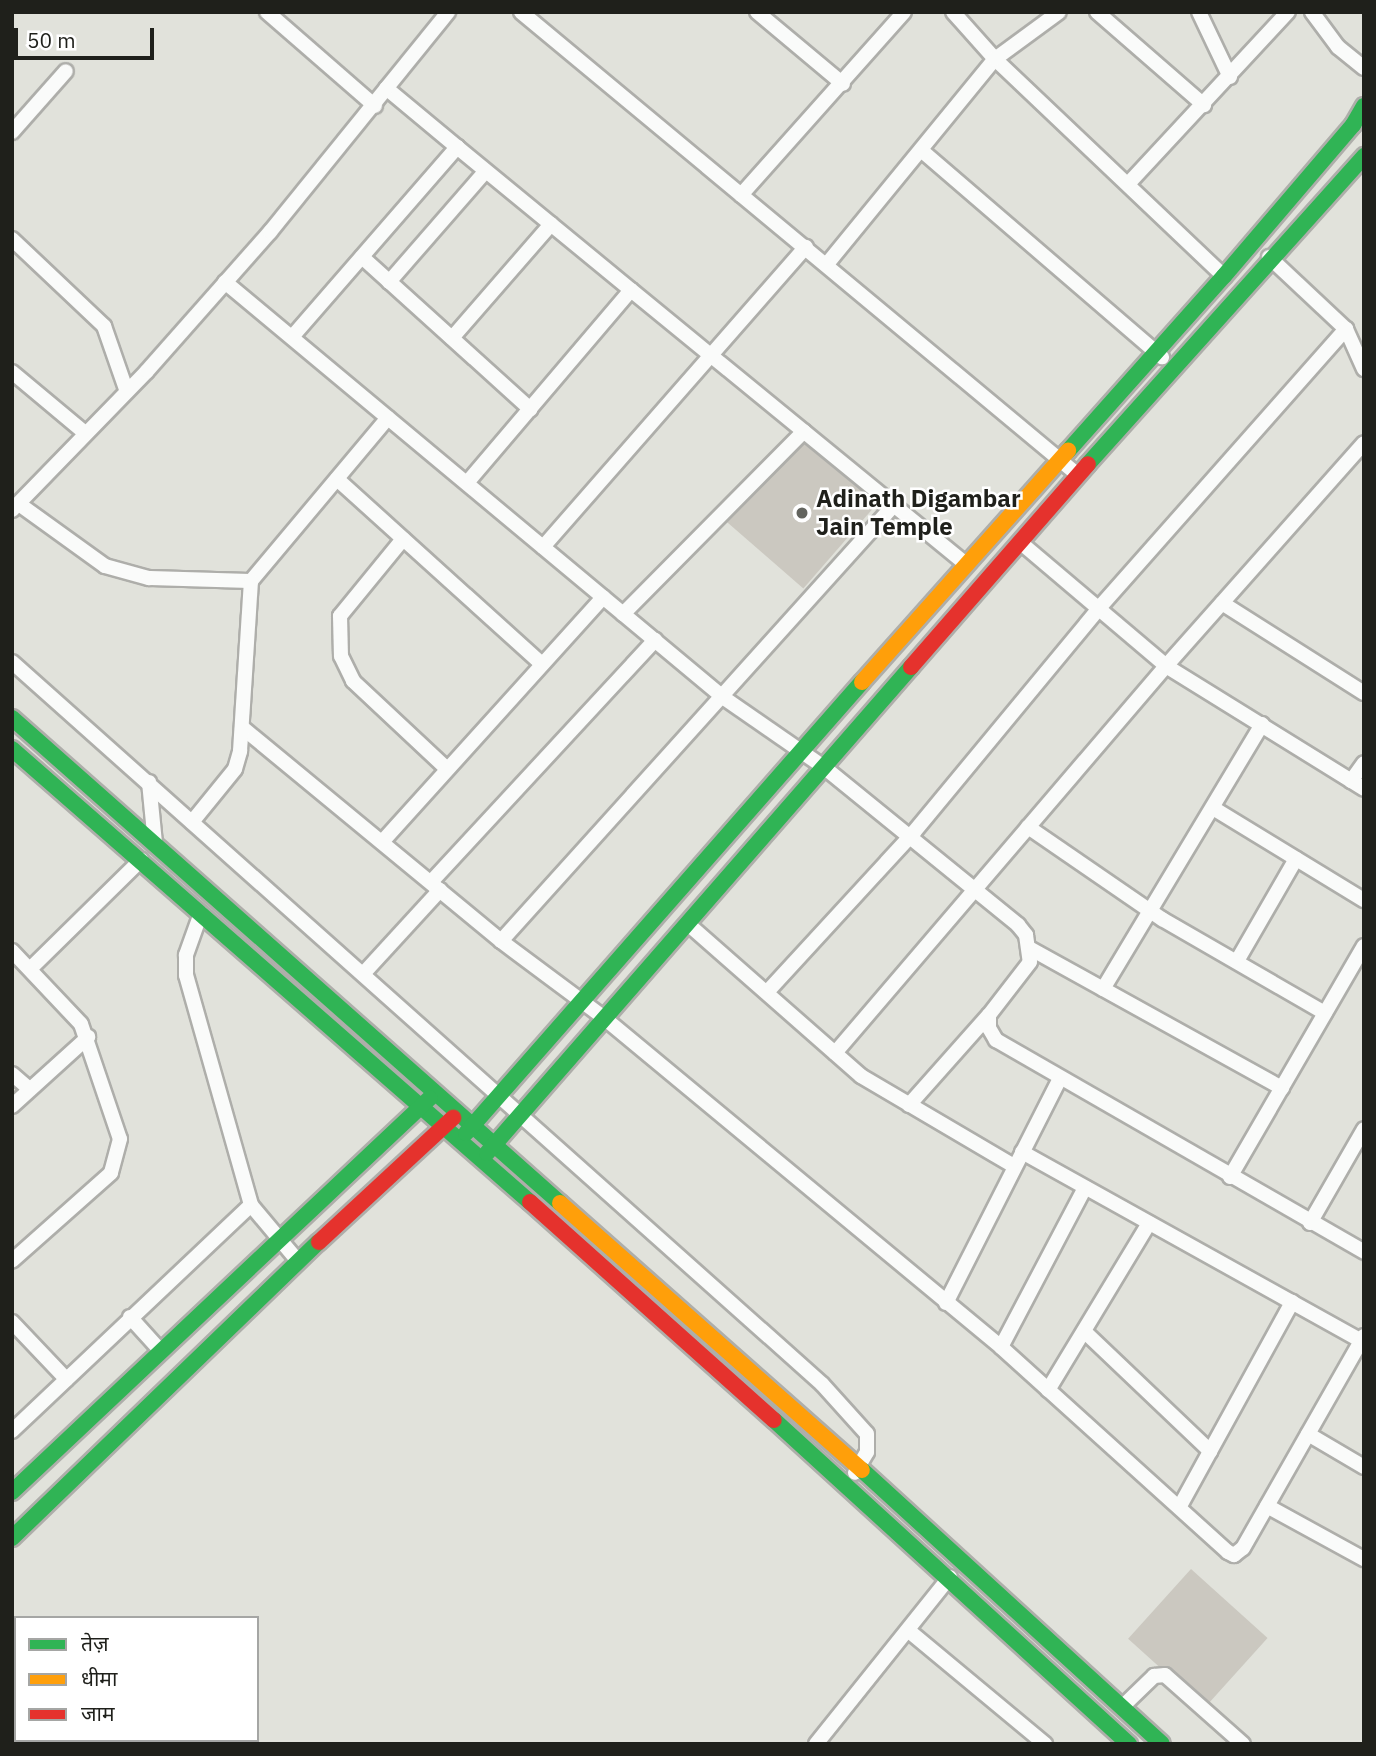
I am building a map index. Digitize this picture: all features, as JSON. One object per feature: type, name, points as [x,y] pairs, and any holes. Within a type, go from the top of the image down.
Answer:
[{"type":"street","points":[[267,12],[375,106]]},
{"type":"street","points":[[251,581],[149,578],[106,566],[15,507],[129,386],[147,371],[225,282],[375,106],[386,88],[448,12]]},
{"type":"street","points":[[521,12],[1078,475]]},
{"type":"street","points":[[757,12],[844,84]]},
{"type":"street","points":[[741,195],[844,84],[904,12]]},
{"type":"street","points":[[953,12],[995,59],[1224,276]]},
{"type":"street","points":[[827,264],[995,59],[1059,12]]},
{"type":"street","points":[[1097,12],[1205,105]]},
{"type":"street","points":[[1199,12],[1230,77]]},
{"type":"street","points":[[1128,184],[1205,105],[1288,12]]},
{"type":"street","points":[[1312,12],[1338,47],[1364,68]]},
{"type":"street","points":[[12,132],[66,71]]},
{"type":"street","points":[[386,88],[966,564]]},
{"type":"street","points":[[461,1140],[579,1000],[1059,459],[1359,129],[1364,106]]},
{"type":"street","points":[[292,337],[457,147]]},
{"type":"street","points":[[921,150],[1174,366]]},
{"type":"street","points":[[481,1158],[825,768],[1269,257],[1364,156]]},
{"type":"street","points":[[389,282],[486,171]]},
{"type":"street","points":[[452,338],[551,224]]},
{"type":"street","points":[[12,239],[98,318],[129,386]]},
{"type":"street","points":[[543,547],[806,247]]},
{"type":"street","points":[[362,257],[530,409]]},
{"type":"street","points":[[1269,257],[1346,329],[1364,369]]},
{"type":"street","points":[[225,282],[724,698],[825,768],[908,839],[1018,925],[1031,949],[1282,1088]]},
{"type":"street","points":[[467,483],[631,290]]},
{"type":"street","points":[[768,991],[908,839],[1099,608],[1346,329]]},
{"type":"street","points":[[12,372],[85,433]]},
{"type":"street","points":[[192,822],[235,768],[244,729],[251,581],[388,418]]},
{"type":"street","points":[[623,614],[804,431]]},
{"type":"street","points":[[835,1053],[1166,666],[1364,443]]},
{"type":"street","points":[[337,478],[542,664]]},
{"type":"street","points":[[501,941],[724,698],[894,505]]},
{"type":"street","points":[[403,539],[340,616],[341,656],[354,681],[447,769]]},
{"type":"street","points":[[1020,542],[1166,666],[1357,785],[1364,763]]},
{"type":"street","points":[[382,842],[603,597]]},
{"type":"street","points":[[1222,603],[1364,693]]},
{"type":"street","points":[[363,974],[436,886],[654,640]]},
{"type":"street","points":[[12,662],[501,1095],[854,1416],[869,1441],[859,1469],[844,1486]]},
{"type":"street","points":[[12,718],[497,1143],[909,1512],[1122,1707],[1155,1742]]},
{"type":"street","points":[[1103,989],[1262,724]]},
{"type":"street","points":[[244,729],[501,941],[603,1017],[1001,1348],[1234,1555],[1243,1548],[1363,1340],[1022,1152]]},
{"type":"street","points":[[12,749],[461,1140],[844,1486],[950,1577],[1129,1744]]},
{"type":"street","points":[[149,782],[155,843]]},
{"type":"street","points":[[1213,808],[1364,900]]},
{"type":"street","points":[[1028,827],[1151,912],[1325,1013]]},
{"type":"street","points":[[1237,961],[1296,859]]},
{"type":"street","points":[[33,967],[141,860]]},
{"type":"street","points":[[201,913],[186,955],[186,975],[251,1205],[277,1240],[298,1261]]},
{"type":"street","points":[[688,924],[877,1088],[1014,1166]]},
{"type":"street","points":[[1230,1177],[1364,946]]},
{"type":"street","points":[[909,1105],[989,1015],[1030,962],[1031,949]]},
{"type":"street","points":[[12,951],[33,967],[88,1037],[120,1139],[120,1151],[111,1173],[12,1261]]},
{"type":"street","points":[[989,1015],[989,1028],[996,1040],[1059,1080],[1364,1252]]},
{"type":"street","points":[[12,1106],[88,1037]]},
{"type":"street","points":[[12,1074],[29,1089]]},
{"type":"street","points":[[946,1303],[1059,1080]]},
{"type":"street","points":[[12,1492],[159,1349],[437,1091]]},
{"type":"street","points":[[12,1538],[298,1261],[446,1127],[459,1111]]},
{"type":"street","points":[[1310,1223],[1364,1129]]},
{"type":"street","points":[[1001,1348],[1085,1188]]},
{"type":"street","points":[[12,1431],[251,1205]]},
{"type":"street","points":[[1048,1390],[1149,1223]]},
{"type":"street","points":[[1180,1506],[1292,1302]]},
{"type":"street","points":[[130,1317],[159,1349]]},
{"type":"street","points":[[12,1322],[66,1380]]},
{"type":"street","points":[[1085,1332],[1210,1451]]},
{"type":"street","points":[[1308,1434],[1364,1467]]},
{"type":"street","points":[[1267,1506],[1364,1559]]},
{"type":"street","points":[[816,1744],[950,1577]]},
{"type":"street","points":[[909,1631],[1045,1744]]},
{"type":"street","points":[[1122,1707],[1154,1676],[1165,1675],[1243,1744]]},
{"type":"building","name":"Adinath Digambar Jain Temple","points":[[799,435],[877,503],[803,589],[725,520]]},
{"type":"building","points":[[1191,1569],[1268,1638],[1205,1708],[1128,1639]]},
{"type":"traffic: fast","points":[[1068,451],[1224,276],[1353,125],[1364,106]]},
{"type":"traffic: fast","points":[[1088,464],[1364,156]]},
{"type":"traffic: fast","points":[[487,1153],[911,667]]},
{"type":"traffic: fast","points":[[466,1133],[862,682]]},
{"type":"traffic: fast","points":[[12,718],[560,1203]]},
{"type":"traffic: fast","points":[[12,749],[530,1202]]},
{"type":"traffic: fast","points":[[12,1492],[430,1098]]},
{"type":"traffic: fast","points":[[12,1538],[319,1242]]},
{"type":"traffic: fast","points":[[774,1420],[1129,1744]]},
{"type":"traffic: fast","points":[[862,1470],[1162,1744]]},
{"type":"traffic: slow","points":[[862,682],[1068,451]]},
{"type":"traffic: slow","points":[[560,1203],[862,1470]]},
{"type":"traffic: jam","points":[[911,667],[1088,464]]},
{"type":"traffic: jam","points":[[319,1242],[453,1118]]},
{"type":"traffic: jam","points":[[530,1202],[774,1420]]},
{"type":"place","name":"Adinath Digambar Jain Temple","points":[[802,513]]}]
